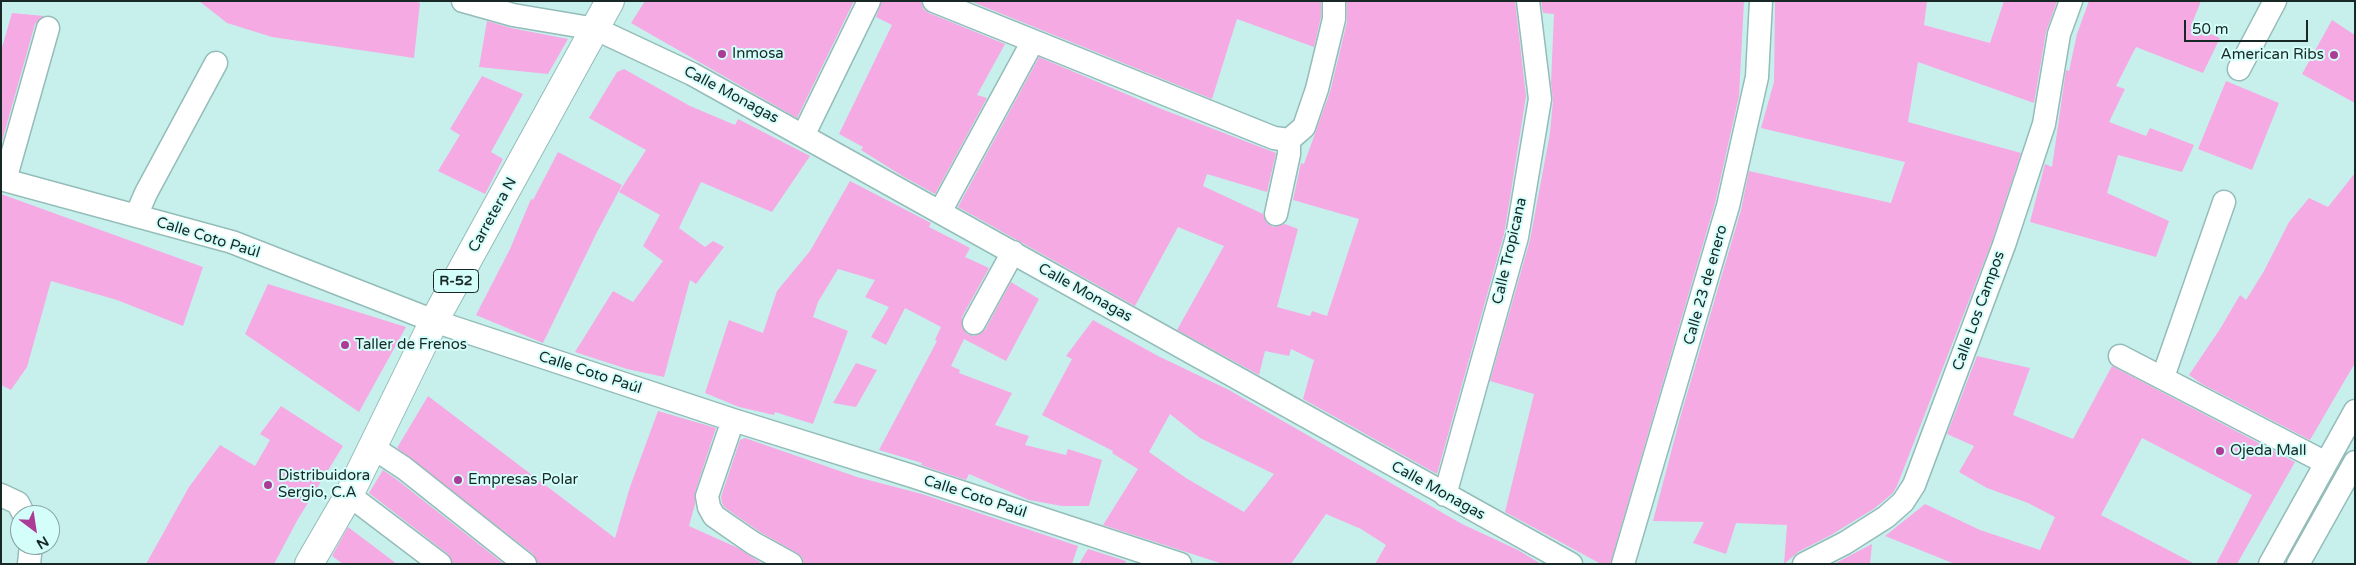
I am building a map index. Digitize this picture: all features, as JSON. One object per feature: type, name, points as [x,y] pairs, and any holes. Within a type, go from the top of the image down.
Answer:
[{"type":"main road","name":"Carretera N","points":[[310,564],[349,495],[434,321],[610,1]]},
{"type":"street","name":"Calle Monagas","points":[[463,1],[513,15],[596,29],[692,74],[804,134],[940,212],[1571,564]]},
{"type":"street","points":[[804,134],[869,1]]},
{"type":"street","points":[[934,1],[1274,138],[1289,140],[1304,127],[1307,120],[1334,19],[1334,1]]},
{"type":"street","name":"Calle Tropicana","points":[[1445,495],[1517,236],[1540,100],[1528,1]]},
{"type":"street","name":"Calle 23 de enero","points":[[1623,564],[1728,206],[1756,77],[1761,1]]},
{"type":"street","name":"Calle Los Campos","points":[[1804,564],[1846,543],[1886,517],[1903,502],[1914,486],[2004,245],[2044,124],[2059,34],[2070,1]]},
{"type":"street","points":[[2239,69],[2276,1]]},
{"type":"street","points":[[3,180],[48,28]]},
{"type":"street","points":[[940,212],[1033,41]]},
{"type":"street","points":[[136,216],[216,63]]},
{"type":"street","points":[[1276,214],[1289,154],[1289,140]]},
{"type":"street","name":"Calle Coto Paúl","points":[[3,180],[232,242],[434,321],[733,420],[912,476],[1180,564]]},
{"type":"street","points":[[2163,377],[2224,202]]},
{"type":"street","points":[[974,323],[1013,252]]},
{"type":"street","points":[[2120,356],[2326,463]]},
{"type":"street","points":[[2270,564],[2355,411]]},
{"type":"street","points":[[733,420],[707,496],[709,507],[714,516],[753,543],[791,564]]},
{"type":"street","points":[[372,447],[404,468],[524,564]]},
{"type":"street","points":[[2298,564],[2355,462]]},
{"type":"street","points":[[1,494],[19,505]]},
{"type":"street","points":[[349,495],[440,564]]},
{"type":"building","points":[[199,1],[413,1],[420,3],[414,58],[272,37],[227,23]]},
{"type":"building","points":[[645,1],[854,1],[797,118],[631,23]]},
{"type":"building","points":[[882,1],[921,1],[923,9],[929,13],[1005,44],[977,95],[987,98],[935,194],[904,177],[861,150],[863,147],[839,134],[892,25],[876,17]]},
{"type":"building","points":[[970,1],[1321,1],[1321,17],[1314,47],[1237,19],[1212,99]]},
{"type":"building","points":[[1347,1],[1515,1],[1526,96],[1510,198],[1504,234],[1437,474],[1303,399],[1314,360],[1291,349],[1289,356],[1265,351],[1259,375],[1177,330],[1224,246],[1178,227],[1135,306],[958,207],[1039,57],[1159,108],[1276,153],[1267,192],[1207,174],[1203,186],[1263,214],[1267,223],[1273,227],[1285,224],[1298,229],[1277,307],[1310,316],[1312,311],[1327,316],[1359,219],[1293,200],[1301,163],[1304,164],[1330,92],[1347,22]]},
{"type":"building","points":[[1541,1],[1744,1],[1739,96],[1715,203],[1610,564],[1601,564],[1505,512],[1534,394],[1490,381],[1530,240],[1550,133],[1553,101],[1551,83],[1554,14],[1543,13]]},
{"type":"building","points":[[1775,1],[1927,1],[1924,25],[1990,43],[2004,1],[2057,1],[2046,32],[2034,103],[1918,62],[1908,122],[2021,153],[1992,241],[1893,493],[1875,508],[1831,535],[1798,552],[1784,564],[1787,525],[1736,523],[1726,554],[1693,543],[1704,522],[1653,521],[1680,418],[1741,210],[1749,171],[1891,203],[1905,162],[1761,128],[1774,82]]},
{"type":"building","points":[[2089,1],[2201,1],[2191,26],[2220,38],[2203,73],[2136,47],[2116,86],[2125,89],[2109,122],[2146,136],[2150,128],[2194,145],[2182,172],[2118,155],[2107,193],[2169,221],[2156,257],[2030,222],[2045,164],[2052,167],[2066,70],[2069,71],[2077,34]]},
{"type":"building","points":[[12,13],[44,16],[35,24],[1,145],[1,51]]},
{"type":"building","name":"American Ribs","points":[[2332,20],[2355,35],[2355,103],[2302,74]]},
{"type":"building","points":[[487,21],[511,28],[568,39],[548,74],[479,67]]},
{"type":"building","points":[[624,69],[690,106],[735,125],[738,119],[810,156],[772,212],[701,182],[679,228],[705,247],[713,241],[724,247],[696,284],[690,280],[664,377],[627,369],[575,352],[613,291],[633,302],[663,261],[643,246],[660,215],[619,192],[646,150],[589,118],[617,72]]},
{"type":"building","points":[[482,76],[523,94],[491,152],[503,159],[485,194],[438,171],[460,135],[450,129]]},
{"type":"building","points":[[2226,81],[2279,103],[2252,170],[2198,149]]},
{"type":"building","points":[[558,152],[622,185],[543,343],[476,315],[510,249],[531,199],[533,200]]},
{"type":"building","points":[[2355,173],[2355,363],[2310,440],[2202,384],[2189,375],[2240,295],[2246,300],[2264,271],[2289,222],[2309,198],[2328,207]]},
{"type":"building","points":[[850,181],[931,223],[929,227],[970,248],[965,257],[989,268],[962,317],[963,329],[967,334],[975,336],[985,330],[1011,282],[1039,299],[1006,361],[964,339],[951,366],[960,370],[959,373],[1012,393],[995,425],[1029,436],[1025,445],[1066,455],[1068,449],[1102,460],[1089,506],[1062,506],[1029,500],[969,474],[966,480],[921,465],[922,463],[879,450],[937,341],[935,340],[941,327],[905,308],[886,345],[871,337],[889,307],[865,297],[875,280],[838,269],[818,302],[813,317],[848,331],[813,424],[775,412],[774,415],[739,407],[705,393],[729,320],[763,333],[777,291],[810,251]]},
{"type":"building","points":[[1,194],[203,267],[183,326],[117,300],[51,281],[27,367],[11,390],[1,385]]},
{"type":"building","name":"Taller de Frenos","points":[[268,284],[406,327],[359,412],[245,334]]},
{"type":"building","points":[[1093,320],[1158,356],[1229,390],[1462,524],[1518,550],[1541,564],[1375,564],[1386,545],[1361,529],[1326,514],[1291,564],[1223,564],[1103,525],[1138,469],[1112,453],[1113,451],[1042,415],[1072,359],[1066,356]],"holes":[[[1170,414],[1200,438],[1274,474],[1244,512],[1186,478],[1149,452]]]},
{"type":"building","points":[[1977,356],[2030,368],[2013,415],[2073,439],[2112,366],[2295,462],[2237,564],[2216,564],[2252,495],[2142,438],[2101,515],[2195,564],[1955,564],[1885,536],[1925,504],[1980,530],[2040,550],[2055,517],[2028,503],[1987,488],[1959,472],[1974,446],[1947,434]]},
{"type":"building","points":[[856,363],[877,370],[856,407],[833,403]]},
{"type":"building","points":[[428,396],[615,538],[630,487],[658,411],[716,428],[695,492],[695,504],[689,526],[738,548],[763,564],[538,564],[533,554],[397,448]]},
{"type":"building","points":[[281,406],[343,446],[298,519],[274,564],[146,564],[189,487],[220,445],[255,466],[270,440],[260,434]]},
{"type":"building","points":[[745,438],[857,477],[922,494],[1078,546],[1072,564],[804,564],[802,557],[797,553],[760,532],[724,507],[722,503],[721,497],[740,440]]},
{"type":"building","points":[[383,470],[504,564],[453,564],[448,554],[369,493]]},
{"type":"building","points":[[348,527],[397,564],[343,564],[332,556]]},
{"type":"building","points":[[1872,544],[1870,564],[1834,564]]},
{"type":"building","points":[[1088,549],[1126,561],[1125,564],[1079,564]]},
{"type":"place","name":"Inmosa","points":[[722,54]]},
{"type":"place","name":"American Ribs","points":[[2334,55]]},
{"type":"place","name":"Taller de Frenos","points":[[345,345]]},
{"type":"place","name":"Ojeda Mall","points":[[2220,451]]},
{"type":"place","name":"Empresas Polar","points":[[458,480]]},
{"type":"place","name":"Distribuidora Sergio, C.A","points":[[268,485]]}]
